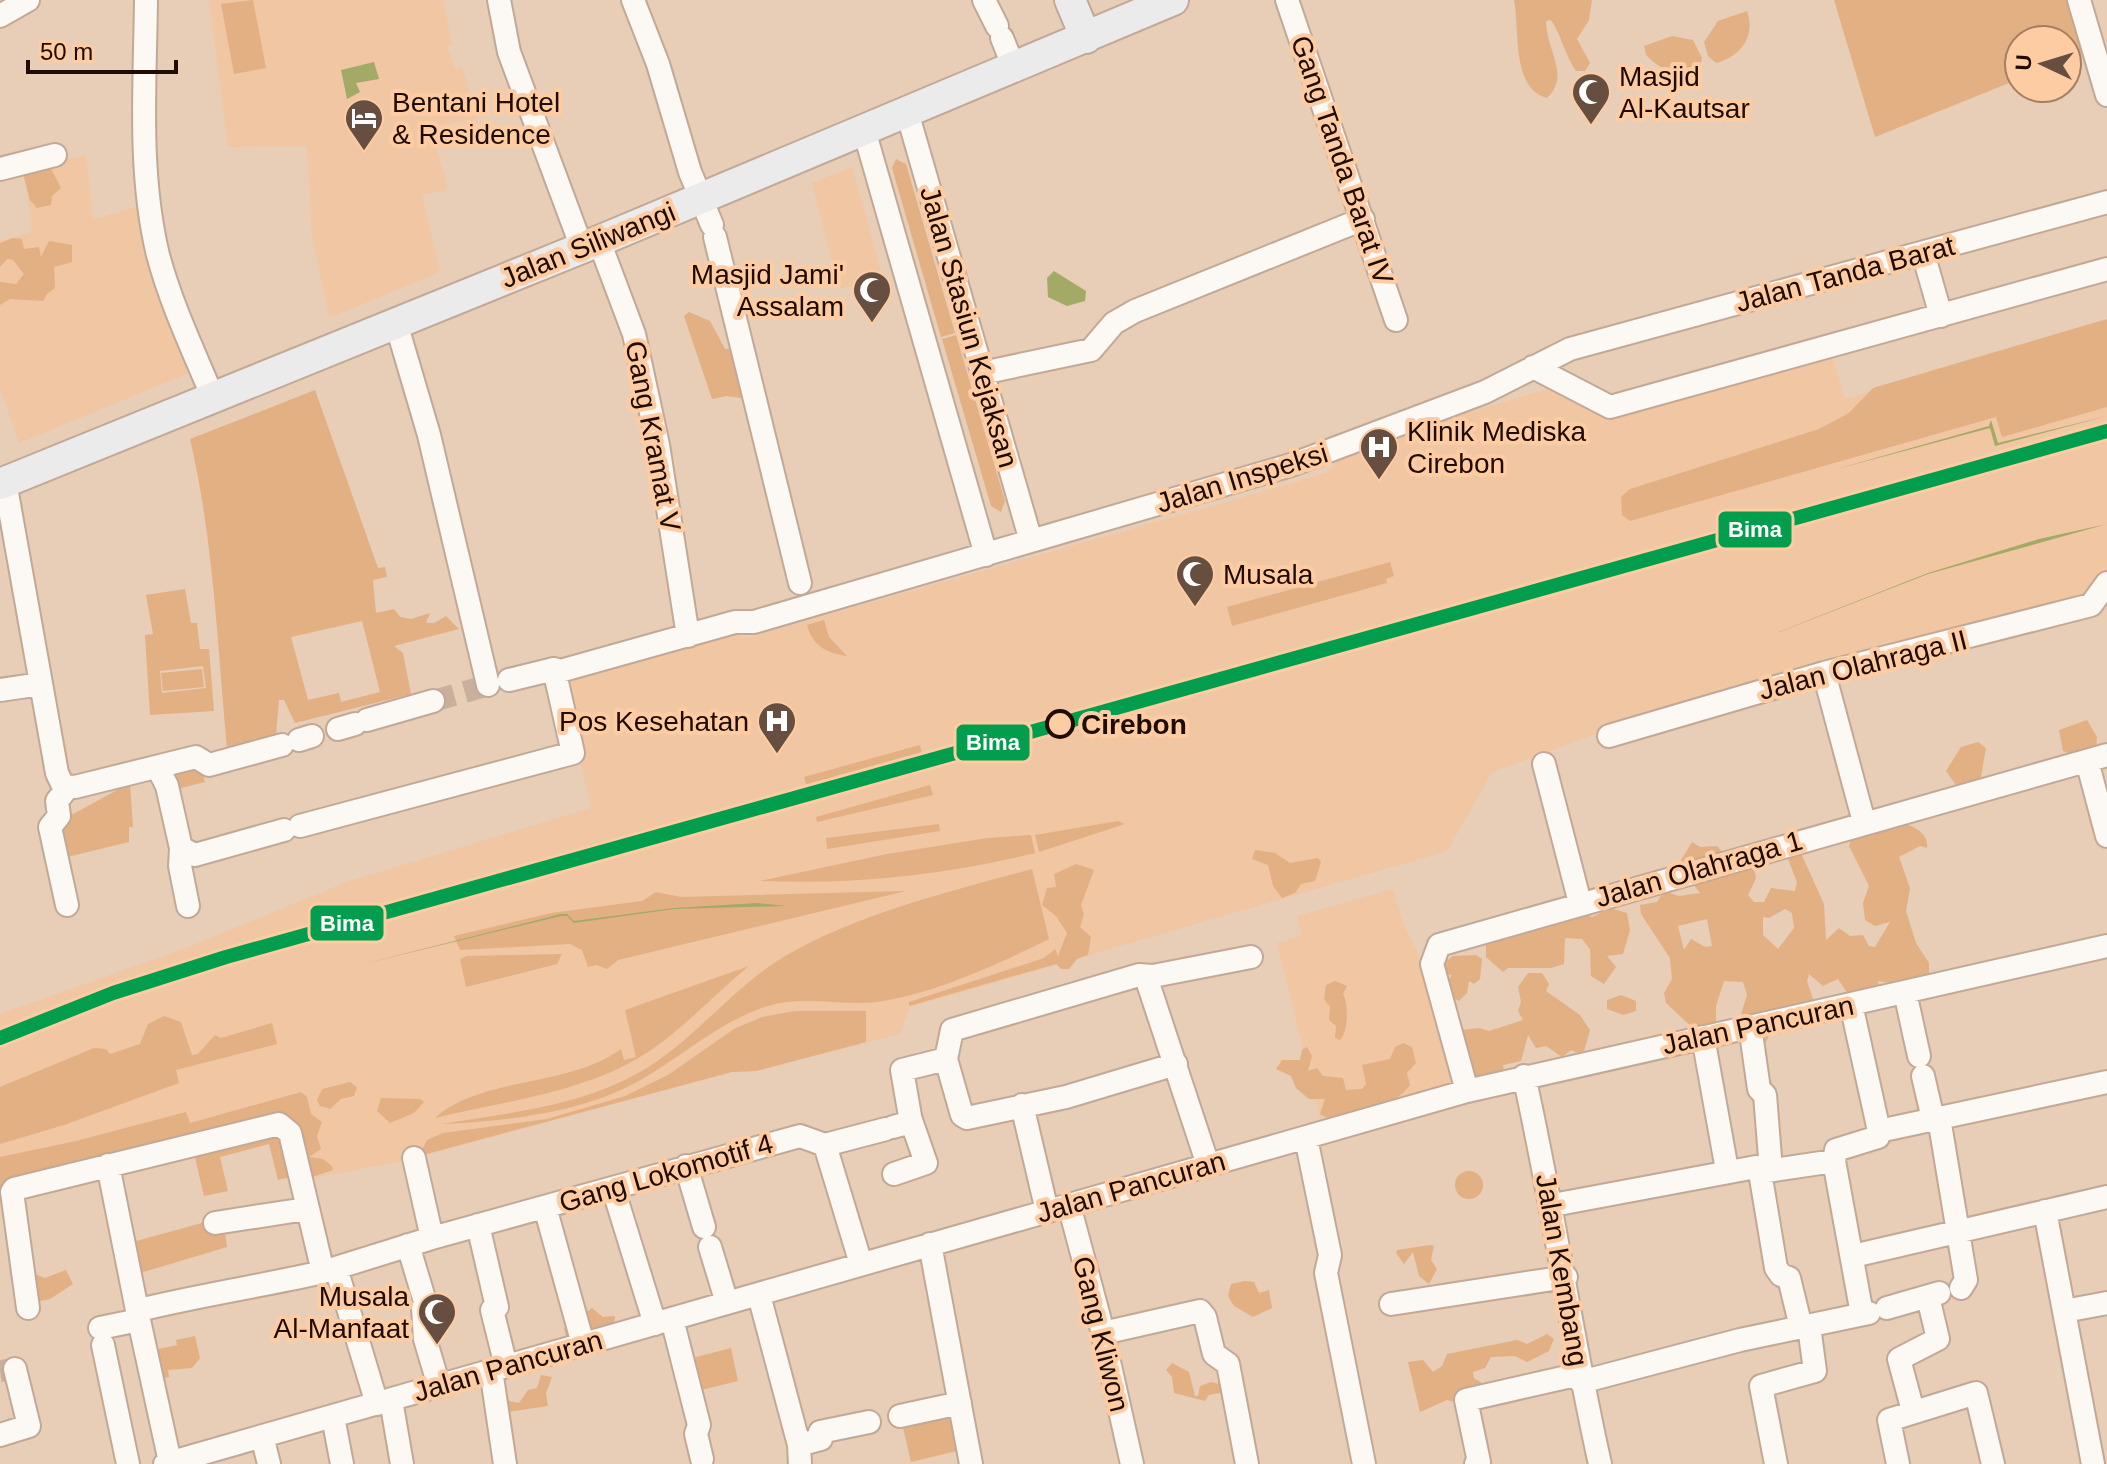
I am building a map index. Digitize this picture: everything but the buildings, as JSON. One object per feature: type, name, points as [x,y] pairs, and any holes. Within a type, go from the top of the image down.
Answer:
[{"type":"main road","points":[[1070,0],[1086,38]]},
{"type":"main road","name":"Jalan Siliwangi","points":[[2,483],[590,244],[709,220],[864,130],[1173,0]]},
{"type":"street","points":[[0,16],[28,0]]},
{"type":"street","points":[[146,0],[145,151],[149,205],[160,260],[213,398]]},
{"type":"street","name":"Gang Kramat V","points":[[499,0],[509,52],[590,244],[634,334],[663,474],[688,636]]},
{"type":"street","points":[[633,0],[709,220],[803,596]]},
{"type":"street","points":[[984,0],[1014,68]]},
{"type":"street","name":"Gang Tanda Barat IV","points":[[1287,0],[1396,320]]},
{"type":"street","points":[[2079,0],[2107,95]]},
{"type":"street","name":"Jalan Stasiun Kejaksan","points":[[907,112],[1031,541]]},
{"type":"street","name":"Jalan Stasiun Kejaksan","points":[[864,130],[986,555]]},
{"type":"street","points":[[0,169],[55,155]]},
{"type":"street","name":"Jalan Tanda Barat","points":[[1582,346],[2107,202]]},
{"type":"street","points":[[982,373],[1080,355],[1097,347],[1114,323],[1135,311],[1363,219]]},
{"type":"street","points":[[1923,253],[1941,316]]},
{"type":"street","points":[[1533,367],[1610,407],[2107,269]]},
{"type":"street","name":"Jalan Inspeksi","points":[[396,323],[495,683],[554,669],[560,671],[688,636],[803,596],[986,555],[1291,465],[1485,392],[1582,346]]},
{"type":"street","points":[[2,483],[64,784],[57,801],[59,816],[50,827],[67,905]]},
{"type":"street","name":"Jalan Olahraga II","points":[[1609,736],[1824,673],[2091,605],[2107,583]]},
{"type":"street","points":[[181,848],[195,855],[573,753],[554,669]]},
{"type":"street","points":[[1824,673],[1864,822]]},
{"type":"street","points":[[0,690],[41,684]]},
{"type":"street","points":[[353,724],[433,701]]},
{"type":"street","points":[[64,784],[158,768],[163,763],[201,760],[298,741]]},
{"type":"street","points":[[2097,758],[2107,836]]},
{"type":"street","name":"Jalan Olahraga 1","points":[[1467,1091],[1432,964],[1439,945],[2097,758]]},
{"type":"street","points":[[1544,764],[1580,903]]},
{"type":"street","points":[[158,768],[167,786],[181,848],[180,866],[188,906]]},
{"type":"street","name":"Jalan Pancuran","points":[[167,1463],[1467,1091],[2107,946]]},
{"type":"street","points":[[1176,1064],[1066,1097],[964,1117],[946,1059],[952,1030],[1139,975],[1146,977],[1251,957]]},
{"type":"street","points":[[1146,977],[1208,1165]]},
{"type":"street","points":[[1476,1464],[1479,1462],[1466,1400],[1581,1378],[1873,1312],[1944,1292],[1966,1280],[1936,1118],[1905,992]]},
{"type":"street","points":[[1851,1004],[1879,1131],[1878,1137],[1836,1150],[1834,1161],[1853,1256],[1873,1312]]},
{"type":"street","points":[[1750,1026],[1759,1089],[1765,1095],[1766,1171],[1776,1268],[1781,1275],[1789,1278],[1815,1371],[1761,1386],[1776,1464]]},
{"type":"street","points":[[1703,1037],[1727,1170]]},
{"type":"street","points":[[894,1174],[926,1163],[897,1126],[902,1070],[946,1059]]},
{"type":"street","name":"Jalan Kembang","points":[[1524,1076],[1553,1205],[1581,1378],[1600,1464]]},
{"type":"street","points":[[1879,1131],[2107,1082]]},
{"type":"street","name":"Gang Kliwon","points":[[1022,1105],[1103,1333],[1132,1464]]},
{"type":"street","points":[[28,1308],[6,1204],[14,1189],[279,1124],[290,1133],[306,1209],[384,1402],[402,1464]]},
{"type":"street","points":[[861,1264],[825,1145],[897,1126]]},
{"type":"street","name":"Gang Lokomotif 4","points":[[128,1464],[102,1336],[139,1315],[228,1288],[258,1286],[329,1270],[796,1136],[825,1145]]},
{"type":"street","points":[[1306,1138],[1330,1255],[1326,1273],[1364,1464]]},
{"type":"street","points":[[414,1158],[432,1238]]},
{"type":"street","points":[[1553,1205],[1727,1170],[1753,1166],[1766,1171],[1834,1161]]},
{"type":"street","points":[[108,1165],[167,1463]]},
{"type":"street","points":[[686,1166],[727,1303]]},
{"type":"street","points":[[613,1188],[699,1425],[696,1434],[702,1459]]},
{"type":"street","points":[[1853,1256],[2107,1197]]},
{"type":"street","points":[[545,1207],[583,1344]]},
{"type":"street","points":[[215,1223],[306,1209]]},
{"type":"street","points":[[2045,1211],[2096,1464],[2107,1461]]},
{"type":"street","points":[[478,1225],[499,1368],[505,1464]]},
{"type":"street","points":[[930,1244],[971,1464]]},
{"type":"street","points":[[408,1245],[426,1305],[423,1308],[425,1339],[439,1386]]},
{"type":"street","points":[[1391,1304],[1566,1277]]},
{"type":"street","points":[[1913,1411],[1899,1359],[1938,1339],[1944,1292]]},
{"type":"street","points":[[759,1295],[799,1454],[821,1439],[820,1432],[960,1403]]},
{"type":"street","points":[[2064,1311],[2107,1303]]},
{"type":"street","points":[[1103,1333],[1200,1311],[1205,1317],[1214,1354],[1228,1364],[1247,1464]]},
{"type":"street","points":[[0,1435],[29,1426],[15,1369]]},
{"type":"street","points":[[1898,1464],[1891,1419],[1978,1393],[1993,1464]]},
{"type":"street","points":[[333,1417],[342,1464]]},
{"type":"street","points":[[262,1436],[269,1464]]},
{"type":"shaded area","points":[[209,0],[443,0],[452,45],[448,47],[455,70],[462,66],[477,118],[431,128],[447,185],[445,190],[422,195],[440,272],[329,318],[312,235],[307,146],[228,147]]},
{"type":"shaded area","points":[[253,0],[266,68],[234,74],[221,4]]},
{"type":"shaded area","points":[[1514,0],[1592,0],[1589,20],[1577,39],[1590,63],[1585,71],[1576,71],[1555,26],[1551,20],[1546,21],[1557,72],[1554,90],[1547,98],[1535,92],[1522,71]]},
{"type":"shaded area","points":[[1834,0],[2068,0],[2075,24],[2003,24],[2003,85],[1875,137]]},
{"type":"shaded area","points":[[1747,11],[1749,29],[1744,44],[1732,56],[1716,63],[1708,56],[1704,42],[1718,21]]},
{"type":"shaded area","points":[[1672,36],[1693,40],[1702,58],[1700,68],[1671,71],[1646,55],[1644,46]]},
{"type":"shaded area","points":[[374,62],[379,79],[356,83],[360,92],[347,99],[341,70]]},
{"type":"shaded area","points":[[86,155],[93,219],[141,206],[194,371],[19,443],[0,388],[0,241],[32,232],[24,168]]},
{"type":"shaded area","points":[[896,159],[906,164],[955,333],[941,337],[892,168]]},
{"type":"shaded area","points":[[49,165],[61,188],[52,196],[51,205],[37,208],[30,200],[23,174]]},
{"type":"shaded area","points":[[852,167],[883,278],[839,289],[812,183]]},
{"type":"shaded area","points":[[13,238],[22,239],[24,249],[39,247],[41,257],[49,241],[72,245],[72,262],[54,267],[55,288],[43,301],[10,299],[0,305],[0,282],[16,284],[24,274],[13,260],[7,259],[0,267],[0,243]]},
{"type":"shaded area","points":[[1054,271],[1086,291],[1085,301],[1067,306],[1048,297],[1047,278]]},
{"type":"shaded area","points":[[689,312],[710,321],[725,349],[736,349],[748,399],[727,396],[712,399],[684,316]]},
{"type":"shaded area","points":[[2107,319],[2107,407],[2002,437],[1996,417],[1630,521],[1622,515],[1621,497],[1630,489],[1819,429],[1849,413],[1873,388]]},
{"type":"shaded area","points":[[2107,323],[2107,576],[2090,596],[1624,724],[1492,772],[1447,851],[910,1007],[900,1034],[756,1071],[732,1072],[408,1160],[303,1180],[289,1118],[0,1188],[0,1014],[186,948],[347,882],[591,808],[562,681],[739,630],[743,639],[1283,486],[1328,472],[1341,457],[1422,427],[1560,385],[1611,413],[1830,349],[1845,399]]},
{"type":"shaded area","points":[[956,335],[1005,501],[1001,512],[991,506],[942,339]]},
{"type":"shaded area","points":[[315,390],[378,568],[385,567],[387,577],[373,580],[376,613],[394,609],[400,617],[411,619],[430,613],[426,623],[434,623],[446,616],[459,629],[394,646],[403,653],[411,694],[295,723],[284,700],[279,700],[276,735],[227,749],[210,554],[190,439]],"holes":[[[362,621],[380,692],[341,702],[339,693],[308,700],[291,637]]]},
{"type":"shaded area","points":[[2107,416],[1995,446],[1990,428],[1833,470],[1989,426],[1991,420],[1998,443]]},
{"type":"shaded area","points":[[2107,524],[1928,574],[1743,646],[1928,573],[2039,539]]},
{"type":"shaded area","points":[[1390,562],[1394,576],[1386,579],[1387,583],[1232,626],[1227,607]]},
{"type":"shaded area","points":[[185,589],[191,623],[197,623],[200,649],[209,649],[214,711],[150,715],[145,635],[153,634],[146,595]],"holes":[[[203,666],[206,688],[162,693],[160,671]]]},
{"type":"shaded area","points":[[824,620],[829,637],[847,656],[827,650],[813,638],[807,625]]},
{"type":"shaded area","points":[[202,669],[204,687],[163,691],[161,673]]},
{"type":"shaded area","points":[[2087,720],[2097,737],[2096,747],[2073,755],[2063,751],[2059,730]]},
{"type":"shaded area","points":[[1978,742],[1986,748],[1980,782],[1958,788],[1946,771],[1961,747]]},
{"type":"shaded area","points":[[920,745],[922,755],[807,787],[804,777]]},
{"type":"shaded area","points":[[201,766],[205,782],[173,790],[169,774]]},
{"type":"shaded area","points":[[130,783],[133,827],[129,827],[129,842],[59,859],[54,831],[64,819]]},
{"type":"shaded area","points":[[930,785],[933,795],[817,822],[816,817]]},
{"type":"shaded area","points":[[1118,821],[1125,824],[1039,852],[1035,835]]},
{"type":"shaded area","points":[[1898,821],[1918,830],[1925,837],[1927,848],[1920,846],[1899,857],[1910,888],[1906,911],[1916,943],[1929,963],[1929,977],[1897,984],[1878,981],[1879,989],[1853,1002],[1838,979],[1823,986],[1809,974],[1807,981],[1814,1002],[1772,1030],[1763,1048],[1739,1021],[1747,995],[1743,982],[1724,981],[1716,1006],[1716,1023],[1696,1031],[1666,1003],[1664,993],[1672,979],[1670,958],[1641,914],[1640,905],[1657,902],[1664,891],[1679,896],[1700,893],[1678,865],[1692,842],[1700,847],[1717,846],[1727,857],[1753,863],[1756,878],[1748,895],[1754,902],[1764,902],[1771,888],[1795,891],[1797,882],[1788,859],[1792,850],[1800,851],[1824,904],[1826,940],[1839,928],[1850,936],[1863,935],[1869,946],[1875,947],[1890,922],[1875,926],[1865,920],[1863,903],[1869,886],[1849,846],[1851,839]],"holes":[[[1785,909],[1792,913],[1794,928],[1778,949],[1763,935],[1763,917],[1769,918]],[[1707,919],[1712,946],[1705,947],[1691,939],[1684,950],[1678,926]]]},
{"type":"shaded area","points":[[939,824],[940,831],[827,849],[826,838]]},
{"type":"shaded area","points":[[1031,835],[1035,853],[933,873],[865,880],[760,881],[887,854],[988,838]]},
{"type":"shaded area","points":[[1255,850],[1275,853],[1290,863],[1318,858],[1321,862],[1315,881],[1301,884],[1295,893],[1282,898],[1273,886],[1268,865],[1252,859]]},
{"type":"shaded area","points":[[1076,864],[1094,870],[1081,905],[1084,914],[1080,927],[1091,937],[1088,955],[1077,959],[1069,969],[1061,969],[1056,964],[909,1006],[909,1002],[1044,958],[1055,949],[1058,956],[1067,933],[1056,916],[1042,905],[1047,888],[1056,887],[1054,874]]},
{"type":"shaded area","points":[[1032,869],[1049,939],[987,968],[921,992],[877,1002],[795,1001],[768,1006],[717,1030],[654,1072],[615,1093],[542,1114],[442,1124],[553,1105],[632,1077],[673,1049],[752,979],[787,955],[846,927],[907,904]]},
{"type":"shaded area","points":[[1393,889],[1404,926],[1418,953],[1453,1083],[1320,1119],[1277,943],[1302,936],[1297,916]]},
{"type":"shaded area","points":[[906,891],[618,960],[607,969],[596,965],[588,967],[582,950],[570,944],[460,950],[454,936],[551,913],[642,901],[656,892],[681,897]]},
{"type":"shaded area","points":[[757,903],[786,906],[674,909],[574,923],[567,916],[561,916],[363,964],[561,914],[567,914],[574,921],[674,908]]},
{"type":"shaded area","points":[[1611,908],[1627,913],[1630,930],[1623,954],[1607,956],[1616,967],[1604,984],[1591,976],[1590,949],[1582,939],[1565,938],[1564,964],[1551,968],[1508,968],[1503,972],[1486,957],[1486,942],[1577,912],[1592,917]]},
{"type":"shaded area","points":[[562,954],[557,964],[466,987],[460,959],[467,956]]},
{"type":"shaded area","points":[[1476,955],[1482,959],[1480,979],[1474,984],[1469,981],[1467,993],[1459,1001],[1452,997],[1447,982],[1452,975],[1443,974],[1443,964],[1453,956]]},
{"type":"shaded area","points":[[749,966],[676,1031],[627,1064],[601,1076],[546,1093],[435,1118],[476,1095],[577,1070],[621,1049],[624,1060],[636,1057],[625,1010]]},
{"type":"shaded area","points":[[1528,973],[1542,973],[1549,984],[1546,991],[1580,1015],[1590,1030],[1583,1055],[1571,1050],[1562,1057],[1546,1046],[1536,1048],[1528,1035],[1521,1061],[1503,1065],[1504,1073],[1473,1081],[1460,1030],[1480,1028],[1489,1031],[1523,1020],[1518,1011],[1521,1002],[1518,987]]},
{"type":"shaded area","points":[[1335,981],[1347,986],[1343,994],[1347,1018],[1340,1040],[1335,1038],[1336,1026],[1329,1020],[1330,1007],[1324,999],[1326,985]]},
{"type":"shaded area","points":[[1621,995],[1636,1001],[1636,1011],[1623,1015],[1607,1009],[1607,1000]]},
{"type":"shaded area","points":[[795,1011],[866,1011],[866,1042],[756,1071],[732,1072],[419,1156],[427,1140],[443,1133],[547,1119],[625,1096],[668,1075],[734,1029],[762,1017]]},
{"type":"shaded area","points":[[164,1016],[181,1022],[192,1055],[198,1054],[215,1035],[221,1038],[272,1023],[277,1044],[176,1070],[179,1083],[64,1125],[0,1144],[0,1087],[94,1048],[106,1049],[110,1054],[140,1044],[148,1024]]},
{"type":"shaded area","points":[[1403,1043],[1412,1047],[1416,1063],[1407,1073],[1410,1085],[1395,1099],[1375,1108],[1331,1120],[1320,1114],[1325,1099],[1309,1099],[1296,1088],[1291,1076],[1276,1069],[1282,1060],[1300,1060],[1302,1050],[1307,1047],[1312,1056],[1308,1071],[1317,1068],[1323,1076],[1343,1078],[1346,1090],[1362,1089],[1366,1084],[1362,1065],[1390,1059],[1395,1047]]},
{"type":"shaded area","points":[[350,1082],[357,1087],[354,1096],[341,1099],[330,1109],[320,1106],[317,1100],[322,1089]]},
{"type":"shaded area","points":[[301,1092],[307,1097],[311,1114],[322,1122],[317,1136],[321,1149],[309,1157],[323,1159],[333,1170],[303,1180],[289,1117],[0,1187],[0,1157],[186,1112],[190,1123]]},
{"type":"shaded area","points":[[381,1098],[420,1099],[424,1102],[414,1113],[390,1123],[377,1111]]},
{"type":"shaded area","points":[[277,1127],[295,1176],[278,1180],[269,1144],[220,1157],[228,1191],[204,1196],[193,1149]]},
{"type":"shaded area","points":[[1469,1171],[1479,1175],[1483,1185],[1479,1195],[1469,1199],[1459,1195],[1455,1185],[1459,1175]]},
{"type":"shaded area","points":[[209,1221],[225,1231],[227,1247],[137,1274],[129,1243]]},
{"type":"shaded area","points":[[1434,1246],[1431,1260],[1437,1269],[1429,1284],[1419,1276],[1413,1252],[1404,1264],[1396,1253],[1397,1250]]},
{"type":"shaded area","points":[[12,1265],[45,1278],[66,1270],[73,1284],[50,1299],[35,1302],[11,1272]]},
{"type":"shaded area","points":[[1254,1282],[1259,1293],[1269,1290],[1272,1308],[1253,1317],[1234,1306],[1228,1296],[1231,1284]]},
{"type":"shaded area","points":[[592,1308],[603,1317],[615,1316],[614,1326],[577,1338],[566,1337],[564,1328]]},
{"type":"shaded area","points":[[1547,1334],[1554,1339],[1549,1351],[1527,1362],[1515,1356],[1491,1357],[1485,1368],[1473,1372],[1474,1378],[1482,1383],[1481,1389],[1460,1403],[1447,1400],[1420,1412],[1408,1362],[1423,1360],[1433,1372],[1442,1366],[1447,1354],[1517,1340],[1527,1344]]},
{"type":"shaded area","points":[[195,1336],[200,1358],[192,1368],[168,1370],[169,1377],[155,1380],[149,1351],[177,1345],[176,1340]]},
{"type":"shaded area","points":[[731,1348],[738,1381],[693,1392],[685,1360]]},
{"type":"shaded area","points":[[1172,1363],[1189,1372],[1195,1396],[1198,1396],[1200,1386],[1211,1382],[1228,1386],[1230,1391],[1209,1395],[1205,1401],[1174,1393],[1172,1377],[1166,1370]]},
{"type":"shaded area","points":[[541,1375],[552,1377],[546,1393],[548,1406],[501,1413],[504,1400],[519,1403],[528,1390],[537,1388]]},
{"type":"shaded area","points":[[956,1408],[965,1449],[911,1462],[901,1419]]},
{"type":"tunnel","points":[[433,701],[486,686]]},
{"type":"tunnel","points":[[0,1371],[15,1369]]},
{"type":"transit line","name":"Bima","points":[[0,1038],[113,993],[226,957],[2107,431]]},
{"type":"place","name":"Masjid Al-Kautsar","points":[[1591,126]]},
{"type":"place","name":"Bentani Hotel & Residence","points":[[364,152]]},
{"type":"place","name":"Masjid Jami' Assalam","points":[[872,324]]},
{"type":"place","name":"Klinik Mediska Cirebon","points":[[1379,481]]},
{"type":"place","name":"Musala","points":[[1195,608]]},
{"type":"place","name":"Cirebon","points":[[1060,724]]},
{"type":"place","name":"Pos Kesehatan","points":[[777,755]]},
{"type":"place","name":"Musala Al-Manfaat","points":[[437,1346]]}]
